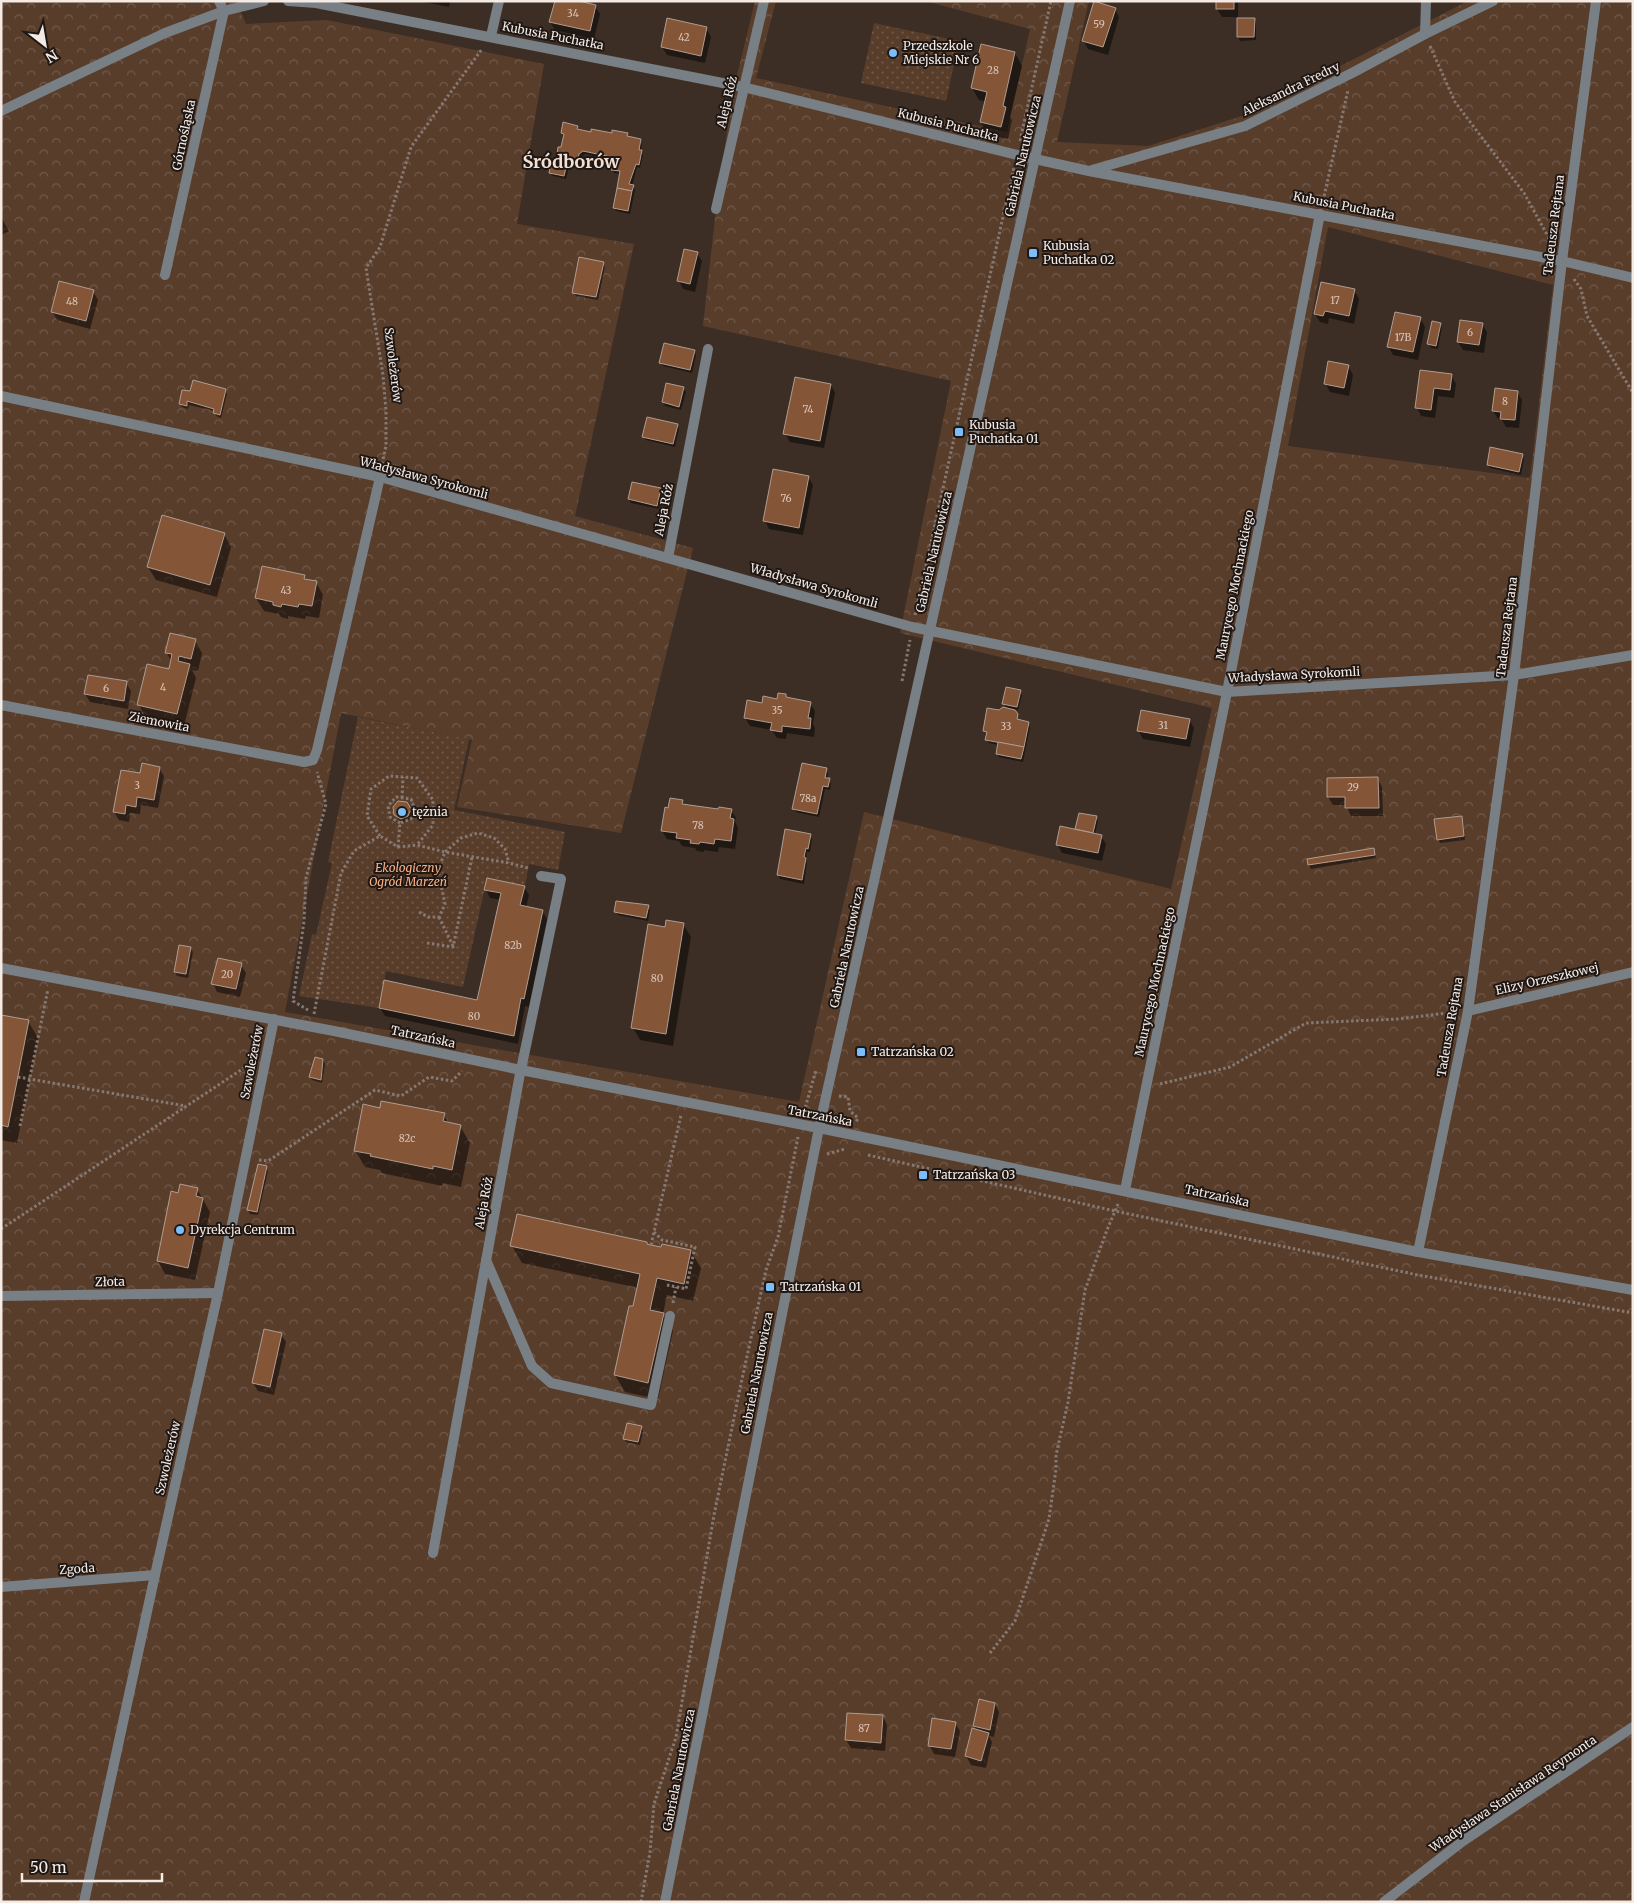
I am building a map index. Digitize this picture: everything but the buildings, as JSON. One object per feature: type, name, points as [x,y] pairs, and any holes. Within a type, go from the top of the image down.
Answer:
[{"type":"street","points":[[1,111],[222,6],[264,1]]},
{"type":"street","name":"Kubusia Puchatka","points":[[288,1],[316,2],[743,87],[1089,171],[1320,214],[1633,278]]},
{"type":"street","points":[[491,36],[499,1]]},
{"type":"street","name":"Aleja Róż","points":[[716,209],[764,1]]},
{"type":"street","name":"Gabriela Narutowicza","points":[[665,1902],[819,1128],[1070,1]]},
{"type":"street","points":[[1425,34],[1426,1]]},
{"type":"street","name":"Aleksandra Fredry","points":[[1089,171],[1245,126],[1493,1]]},
{"type":"street","name":"Tadeusza Rejtana","points":[[1418,1252],[1468,1011],[1514,675],[1562,262],[1596,1]]},
{"type":"street","name":"Górnośląska","points":[[166,275],[222,6]]},
{"type":"street","name":"Maurycego Mochnackiego","points":[[1125,1190],[1227,692],[1320,214]]},
{"type":"street","name":"Aleja Róż","points":[[668,558],[708,349]]},
{"type":"street","name":"Władysława Syrokomli","points":[[1,396],[380,477],[912,627],[1227,692],[1514,675],[1633,655]]},
{"type":"street","points":[[313,760],[317,750],[380,477]]},
{"type":"street","name":"Ziemowita","points":[[1,705],[304,762],[313,760]]},
{"type":"street","name":"Aleja Róż","points":[[433,1552],[521,1070],[561,879],[541,876]]},
{"type":"street","name":"Tatrzańska","points":[[1,968],[274,1019],[521,1070],[819,1128],[1418,1252],[1633,1290]]},
{"type":"street","name":"Elizy Orzeszkowej","points":[[1468,1011],[1633,972]]},
{"type":"street","name":"Szwoleżerów","points":[[84,1902],[218,1293],[274,1019]]},
{"type":"street","points":[[486,1260],[532,1366],[551,1383],[651,1404],[670,1316]]},
{"type":"street","name":"Złota","points":[[1,1296],[218,1293]]},
{"type":"street","name":"Zgoda","points":[[1,1586],[155,1576]]},
{"type":"street","name":"Władysława Stanisława Reymonta","points":[[1384,1902],[1463,1841],[1633,1727]]},
{"type":"path","points":[[912,627],[1051,1]]},
{"type":"path","points":[[1425,34],[1455,102],[1524,193],[1562,262],[1581,289],[1587,316],[1633,393]]},
{"type":"path","name":"Szwoleżerów","points":[[380,477],[386,446],[386,411],[366,268],[380,246],[411,147],[491,36]]},
{"type":"path","points":[[1320,214],[1352,73]]},
{"type":"path","points":[[313,760],[326,804],[306,878],[304,921],[293,1001],[314,1014]]},
{"type":"path","points":[[417,845],[433,825],[433,800],[417,778],[389,776],[371,789],[367,816],[380,836],[398,847],[417,845],[528,868]]},
{"type":"path","points":[[402,798],[403,777]]},
{"type":"path","points":[[396,797],[411,799],[415,810],[411,819],[400,823],[390,817],[388,806],[396,797]]},
{"type":"path","points":[[398,847],[400,823]]},
{"type":"path","points":[[453,947],[439,918],[445,904],[438,870],[445,852],[461,838],[478,833],[494,838],[505,850],[509,863]]},
{"type":"path","points":[[312,1027],[341,873],[354,851],[380,836]]},
{"type":"path","points":[[453,947],[472,856]]},
{"type":"path","points":[[419,912],[428,917],[439,918]]},
{"type":"path","points":[[427,943],[453,947]]},
{"type":"path","points":[[20,1126],[50,977]]},
{"type":"path","points":[[1146,1088],[1230,1067],[1306,1023],[1398,1019],[1468,1011]]},
{"type":"path","points":[[1,1229],[267,1052]]},
{"type":"path","points":[[246,1158],[268,1161],[375,1090],[401,1096],[429,1077],[452,1081],[464,1070]]},
{"type":"path","points":[[18,1077],[186,1106]]},
{"type":"path","points":[[848,1097],[850,1112],[858,1118]]},
{"type":"path","points":[[651,1245],[684,1102]]},
{"type":"path","points":[[641,1902],[650,1852],[654,1804],[676,1737],[714,1515],[766,1270],[778,1237],[793,1159],[826,1166],[827,1154],[842,1149],[850,1150]]},
{"type":"path","points":[[859,1152],[1115,1211],[1418,1276],[1633,1313]]},
{"type":"path","points":[[990,1653],[1015,1621],[1049,1518],[1056,1469],[1056,1455],[1068,1402],[1085,1290],[1125,1190]]},
{"type":"path","points":[[654,1232],[662,1240],[695,1247],[686,1289],[667,1285]]},
{"type":"green space","points":[[1,1],[236,1],[246,24],[327,20],[544,64],[517,224],[634,244],[575,516],[693,548],[621,833],[457,807],[472,740],[341,713],[285,1012],[799,1102],[864,812],[1171,889],[1212,708],[900,633],[951,381],[703,326],[716,209],[732,96],[755,1],[776,1],[756,78],[1007,132],[1030,29],[925,1],[1089,1],[1057,142],[1148,146],[1242,116],[1468,1],[1633,1],[1633,1902],[1,1902]],"holes":[[[1328,227],[1553,285],[1530,478],[1288,446]]]},
{"type":"green space","points":[[874,23],[959,41],[946,101],[861,83]]},
{"type":"green space","name":"Ekologiczny Ogród Marzeń","points":[[358,717],[469,739],[454,810],[565,832],[558,870],[529,864],[525,886],[487,878],[463,987],[386,971],[379,1008],[299,996],[312,934],[316,935],[332,863],[328,862]]},
{"type":"place","name":"Przedszkole Miejskie Nr 6","points":[[893,53]]},
{"type":"place","name":"Kubusia Puchatka 02","points":[[1033,253]]},
{"type":"place","name":"Kubusia Puchatka 01","points":[[959,432]]},
{"type":"place","name":"tężnia","points":[[402,812]]},
{"type":"place","name":"Tatrzańska 02","points":[[861,1052]]},
{"type":"place","name":"Tatrzańska 03","points":[[923,1175]]},
{"type":"place","name":"Dyrekcja Centrum","points":[[180,1230]]},
{"type":"place","name":"Tatrzańska 01","points":[[770,1287]]},
{"type":"district","name":"Śródborów","points":[[571,162]]}]
